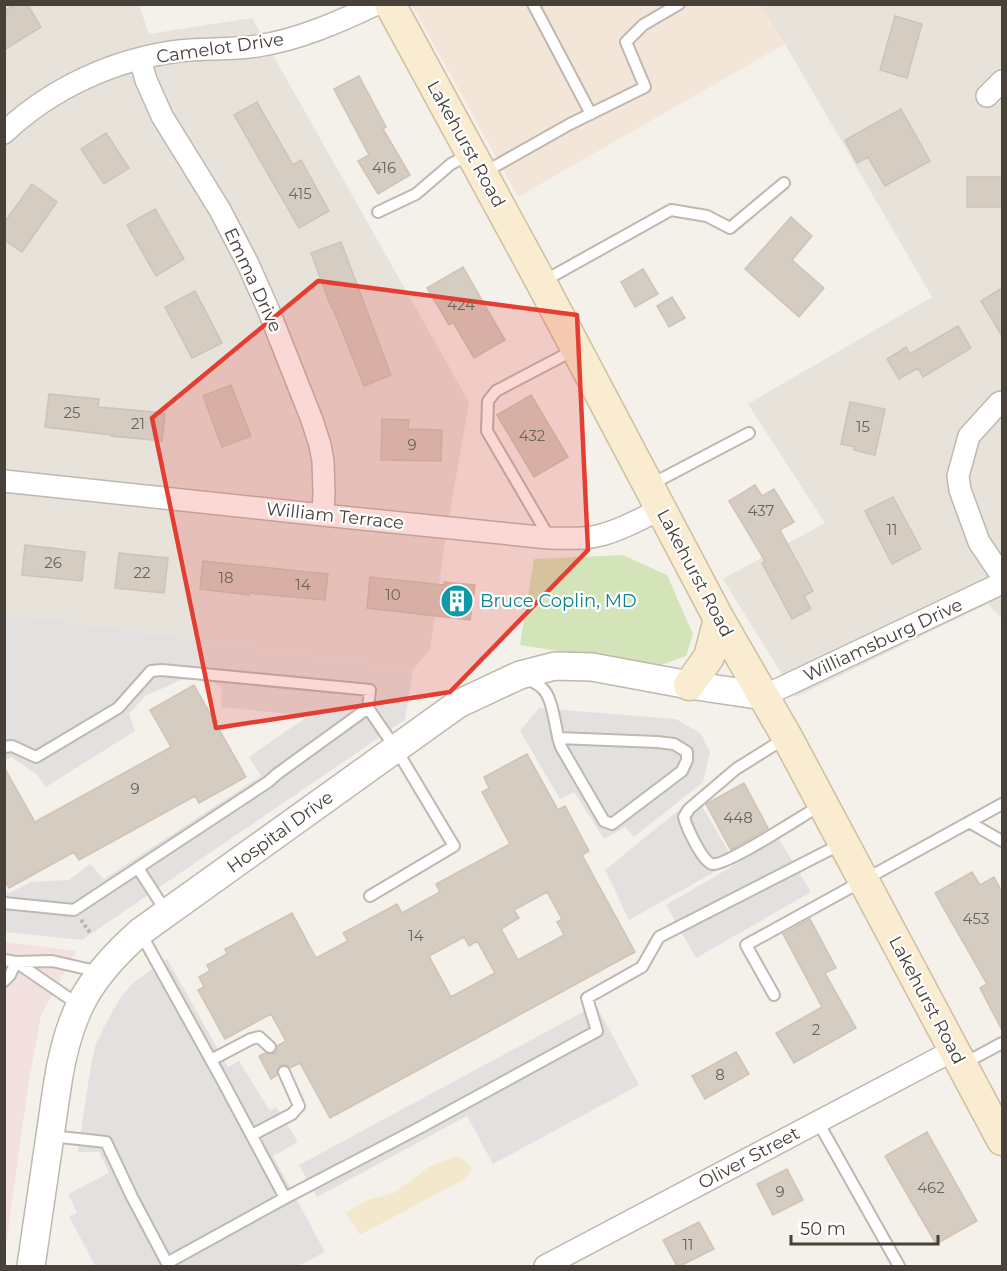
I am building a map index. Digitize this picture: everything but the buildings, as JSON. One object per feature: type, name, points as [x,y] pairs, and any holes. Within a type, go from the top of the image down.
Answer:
[{"type":"main road","name":"Lakehurst Road","points":[[390,4],[542,282],[719,619],[787,737],[1002,1140]]},
{"type":"main road","points":[[689,685],[709,657],[719,619]]},
{"type":"street","name":"Camelot Drive","points":[[4,133],[31,111],[70,86],[107,70],[140,59],[179,51],[241,48],[272,43],[315,30],[377,4]]},
{"type":"street","name":"Emma Drive","points":[[140,59],[146,80],[162,116],[220,210],[268,309],[320,445],[323,469],[323,515]]},
{"type":"street","points":[[987,96],[1002,81]]},
{"type":"street","points":[[1002,402],[969,436],[958,476],[960,490],[979,542],[1002,576]]},
{"type":"street","name":"William Terrace","points":[[4,481],[549,538],[584,538],[615,531],[655,497]]},
{"type":"street","name":"Williamsburg Drive","points":[[764,696],[1002,583]]},
{"type":"street","name":"Hospital Drive","points":[[31,1266],[62,1056],[69,1031],[79,1005],[100,972],[140,932],[459,705],[520,675],[555,666],[592,667],[764,696]]},
{"type":"street","name":"Oliver Street","points":[[545,1266],[818,1122],[958,1058]]},
{"type":"lane","points":[[378,212],[416,194],[451,164],[476,164],[515,154],[645,87],[626,42],[643,25],[679,4]]},
{"type":"lane","points":[[538,6],[591,114]]},
{"type":"lane","points":[[542,282],[671,210],[707,216],[730,228],[784,183]]},
{"type":"lane","points":[[549,538],[487,431],[488,401],[496,391],[577,349]]},
{"type":"lane","points":[[655,497],[749,433]]},
{"type":"lane","points":[[4,747],[12,746],[36,757],[118,708],[151,671],[162,670],[370,690],[368,708],[396,749],[454,846],[369,896]]},
{"type":"lane","points":[[520,675],[544,689],[550,704],[558,738],[561,747],[604,821],[612,824],[682,771],[687,760],[687,752],[674,744],[558,738]]},
{"type":"lane","points":[[4,903],[74,910],[268,782],[368,708]]},
{"type":"lane","points":[[787,737],[736,769],[689,809],[684,817],[686,825],[705,859],[716,864],[735,856],[822,804]]},
{"type":"lane","points":[[774,995],[746,945],[1002,804]]},
{"type":"lane","points":[[969,822],[1002,841]]},
{"type":"lane","points":[[50,1136],[106,1142],[167,1263],[597,1031],[587,998],[642,967],[659,937],[843,843]]},
{"type":"lane","points":[[138,868],[167,912]]},
{"type":"lane","points":[[140,932],[285,1198]]},
{"type":"lane","points":[[10,961],[52,961],[100,972]]},
{"type":"lane","points":[[4,981],[10,975],[10,961]]},
{"type":"lane","points":[[10,961],[79,1005]]},
{"type":"lane","points":[[211,1060],[250,1038],[259,1037],[270,1047]]},
{"type":"lane","points":[[958,1058],[1002,1043]]},
{"type":"lane","points":[[252,1135],[292,1114],[299,1106],[284,1072]]},
{"type":"lane","points":[[818,1122],[899,1266]]},
{"type":"highlighted area","points":[[318,281],[577,315],[588,550],[450,692],[216,728],[152,418]]},
{"type":"shaded area","points":[[5,5],[139,5],[149,34],[252,18],[469,402],[445,542],[430,650],[413,670],[5,613]]},
{"type":"shaded area","points":[[412,5],[760,5],[785,44],[518,197]]},
{"type":"shaded area","points":[[760,5],[1002,5],[1002,619],[988,604],[796,697],[723,579],[825,523],[748,404],[932,297]]},
{"type":"shaded area","points":[[5,613],[413,670],[405,720],[82,940],[5,932],[5,892],[9,893],[31,882],[69,880],[90,864],[104,879],[261,776],[249,757],[308,716],[221,707],[222,687],[205,679],[181,680],[145,696],[129,714],[135,731],[46,787],[36,774],[11,757],[5,760]]},
{"type":"shaded area","points":[[539,708],[676,719],[700,733],[710,752],[703,782],[634,837],[625,827],[604,839],[574,792],[560,799],[520,731]]},
{"type":"shaded area","points":[[696,796],[734,861],[629,920],[605,870]]},
{"type":"shaded area","points":[[779,839],[811,892],[696,958],[666,905]]},
{"type":"shaded area","points":[[5,942],[76,951],[41,1015],[28,1087],[5,1252]]},
{"type":"shaded area","points":[[167,959],[228,1067],[239,1061],[270,1111],[276,1107],[298,1142],[273,1156],[325,1252],[298,1266],[95,1266],[69,1216],[77,1213],[68,1194],[109,1173],[99,1152],[78,1152],[95,1046],[120,998],[133,983]]},
{"type":"shaded area","points":[[596,1005],[639,1085],[493,1164],[467,1116],[317,1197],[299,1165]]},
{"type":"green space","points":[[623,555],[667,575],[693,634],[686,656],[658,666],[520,645],[534,559]]},
{"type":"sand","points":[[458,1156],[472,1167],[466,1178],[360,1235],[346,1213],[367,1200],[394,1193],[429,1167]]},
{"type":"place","name":"Bruce Coplin, MD","points":[[457,601]]}]
